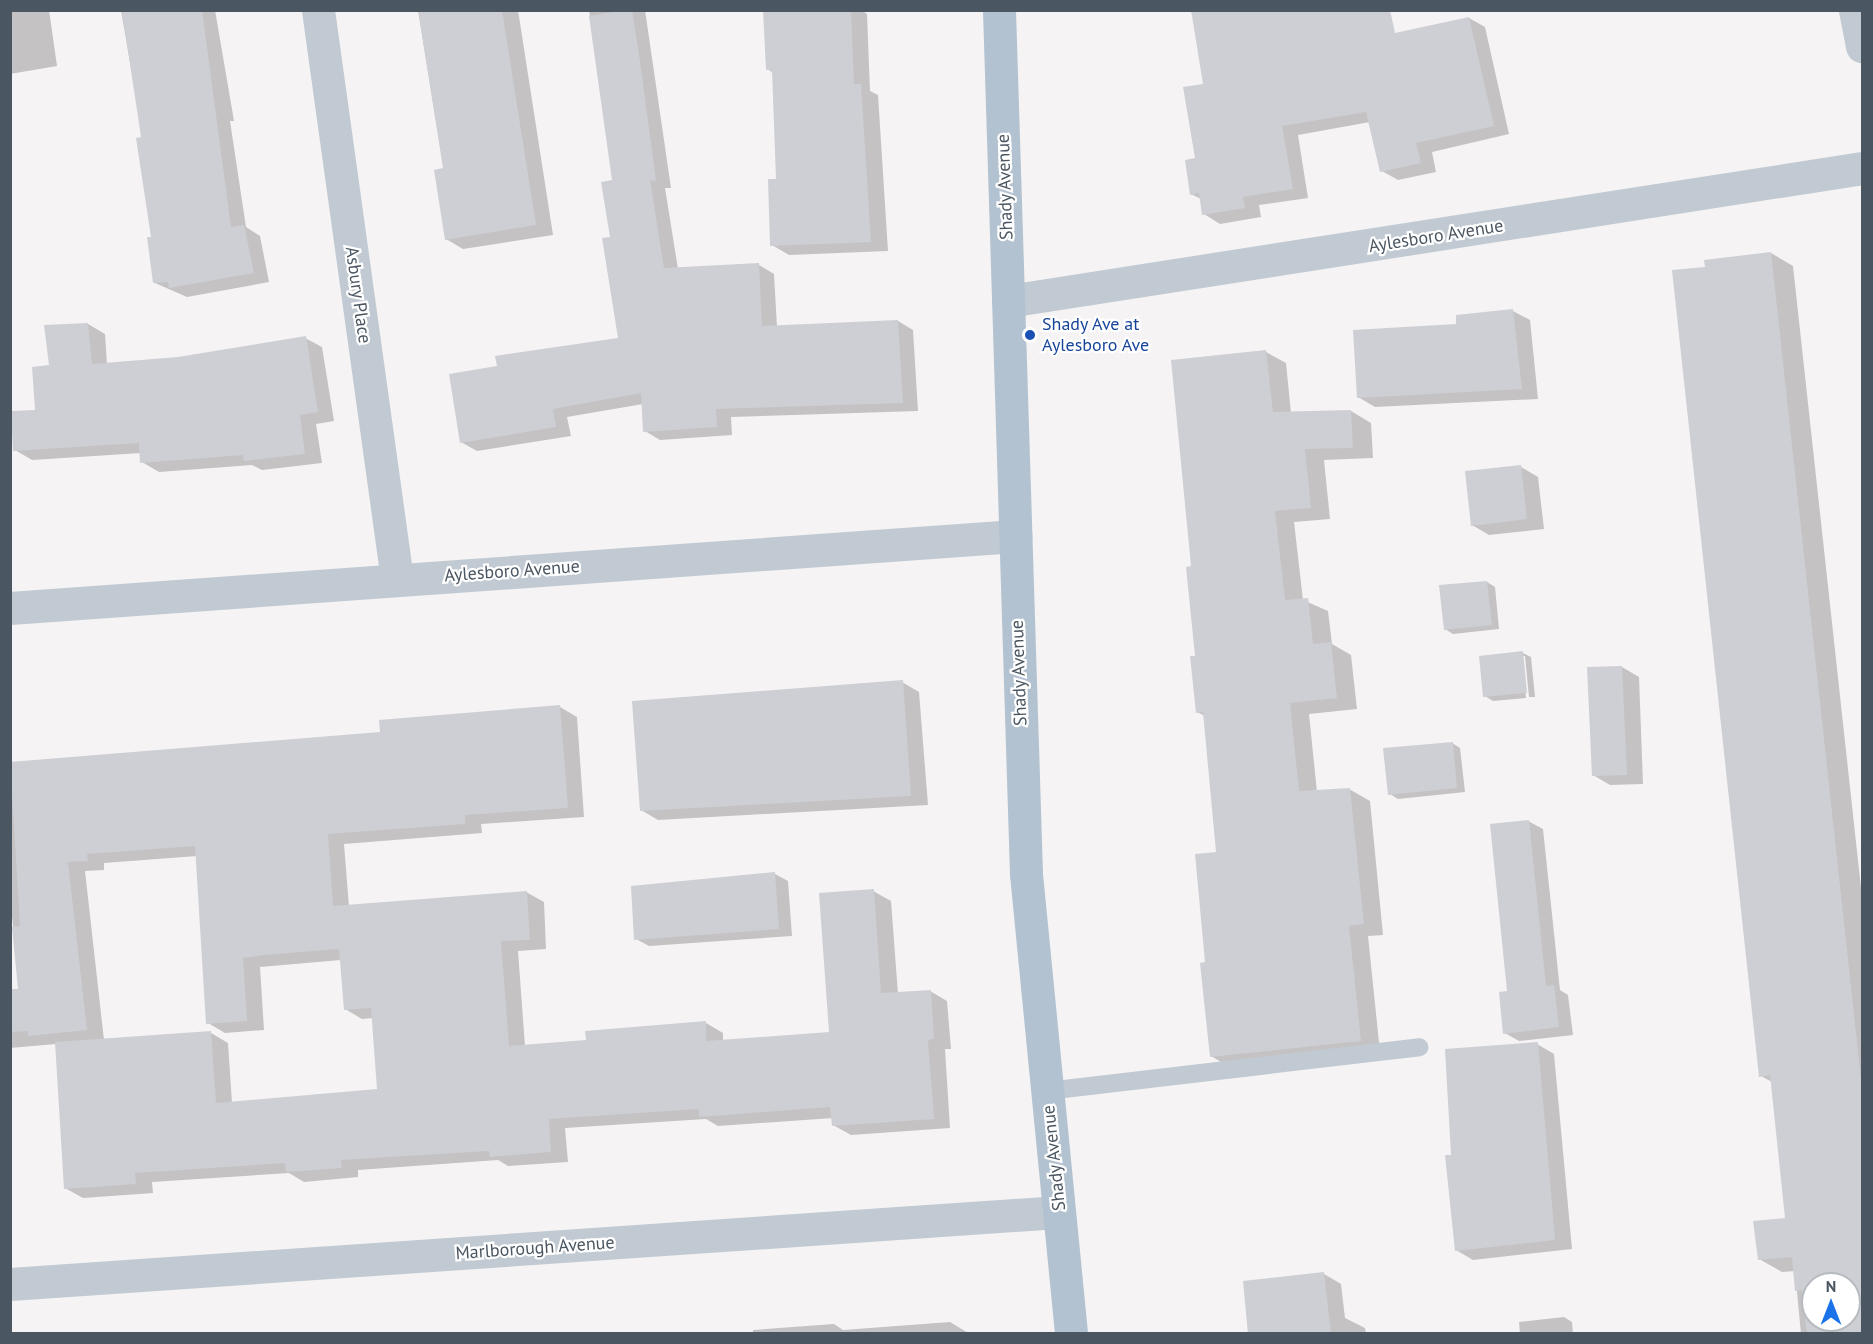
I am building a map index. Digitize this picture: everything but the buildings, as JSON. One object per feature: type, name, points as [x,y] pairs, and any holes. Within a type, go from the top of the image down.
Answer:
[{"type":"main road","name":"Shady Avenue","points":[[999,10],[1026,874],[1071,1334]]},
{"type":"street","name":"Asbury Place","points":[[318,10],[397,579]]},
{"type":"street","points":[[1855,10],[1863,46]]},
{"type":"street","name":"Aylesboro Avenue","points":[[1008,300],[1863,168]]},
{"type":"street","name":"Aylesboro Avenue","points":[[10,608],[1014,537]]},
{"type":"street","name":"Marlborough Avenue","points":[[10,1284],[1059,1212]]},
{"type":"lane","points":[[1047,1091],[1419,1047]]},
{"type":"place","name":"Shady Ave at Aylesboro Ave","points":[[1030,335]]}]
